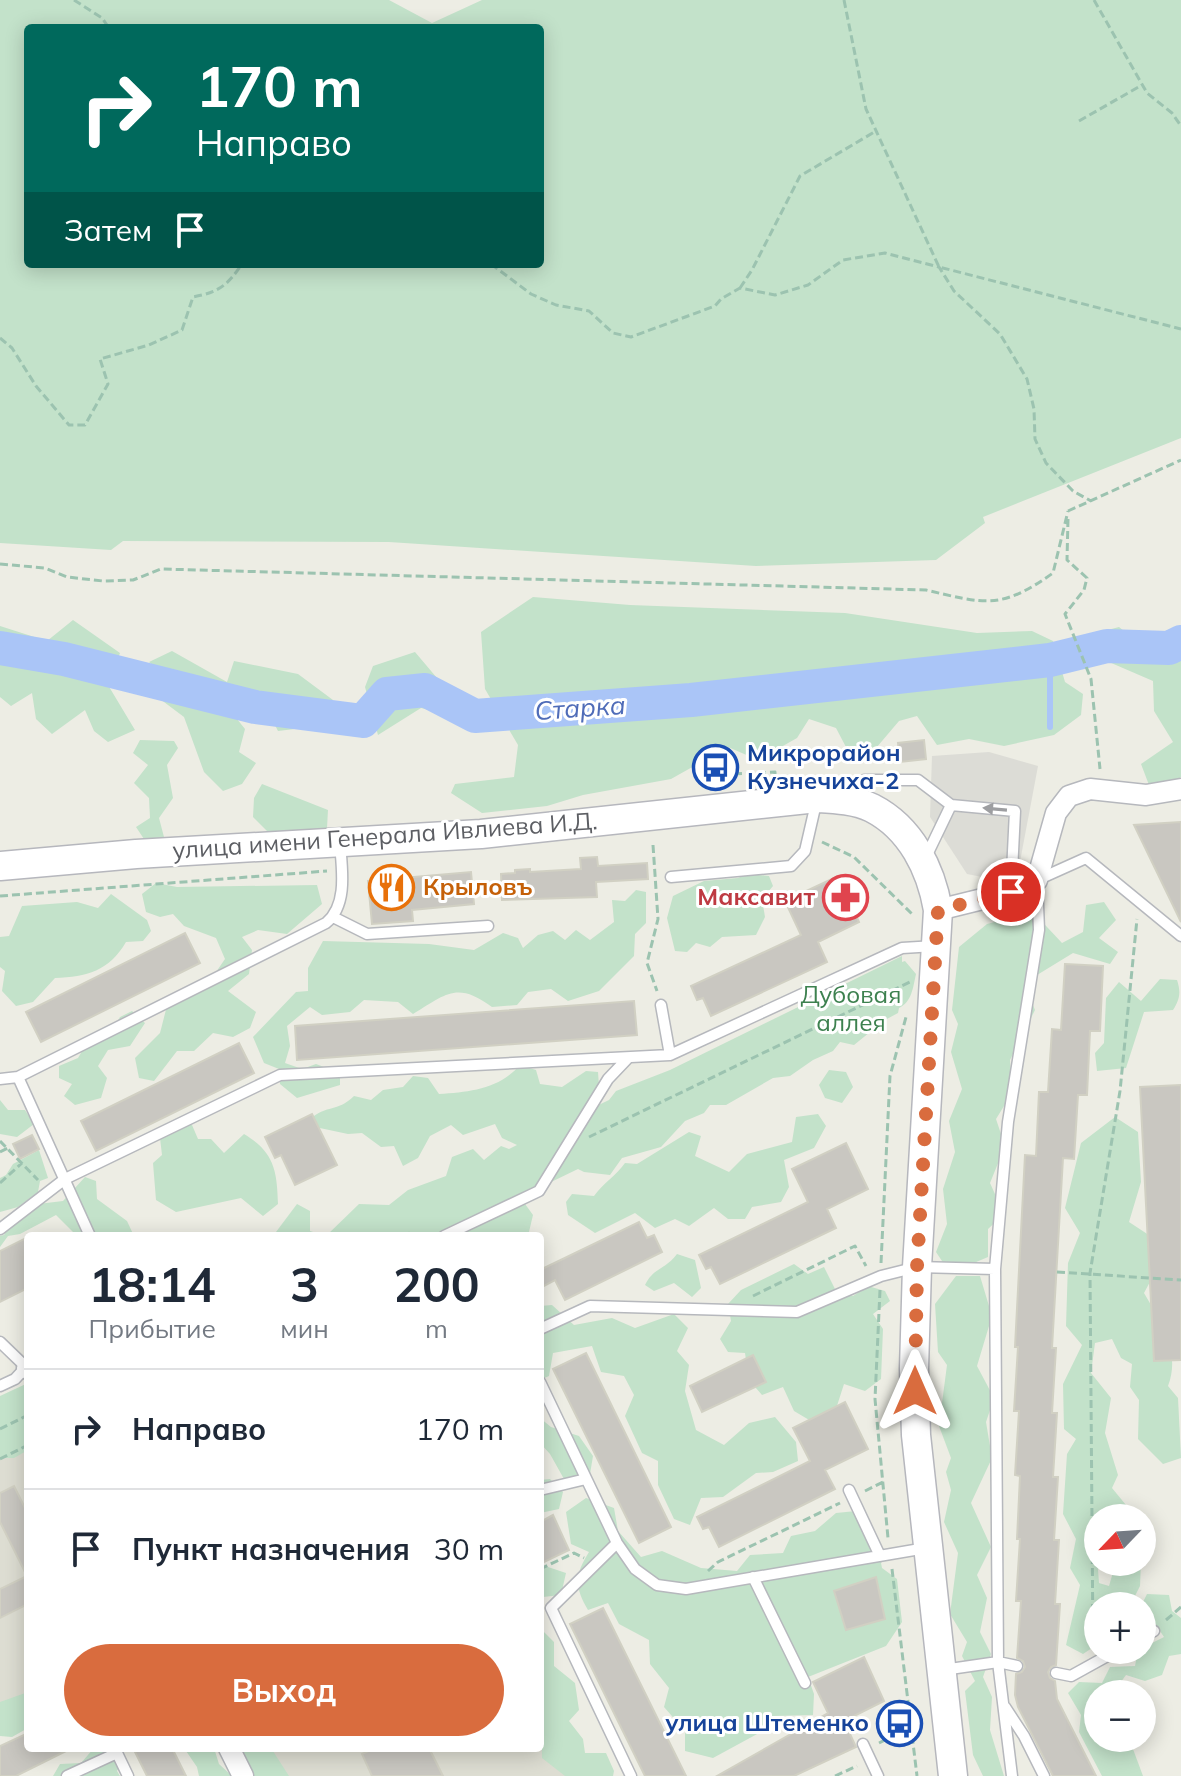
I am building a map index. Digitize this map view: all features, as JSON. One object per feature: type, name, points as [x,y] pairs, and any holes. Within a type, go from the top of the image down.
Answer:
[{"type":"street","points":[[925,912],[1011,892],[1037,880],[1056,813],[1069,796],[1102,788],[1146,795],[1181,789]]},
{"type":"street","name":"улица имени Генерала Ивлиева И.Д.","points":[[0,866],[121,855],[341,856],[481,834],[817,798],[847,800],[871,807],[893,822],[924,861]]},
{"type":"street","points":[[924,861],[934,884],[925,912],[937,946],[917,1267],[916,1435],[953,1776]]},
{"type":"street","points":[[231,1752],[243,1776]]},
{"type":"lane","points":[[671,877],[791,866],[805,851],[817,798],[864,780],[918,780],[951,805],[1015,811],[1011,892]]},
{"type":"lane","points":[[924,861],[951,805]]},
{"type":"lane","points":[[0,1079],[18,1077],[333,917],[340,900],[341,856]]},
{"type":"lane","points":[[1012,1776],[998,1662],[995,1269],[1008,1122],[1039,930],[1037,880],[1086,858],[1181,936]]},
{"type":"lane","points":[[333,917],[367,934],[488,926]]},
{"type":"lane","points":[[0,1229],[65,1179],[280,1075],[670,1055],[902,948],[937,946]]},
{"type":"lane","points":[[661,1005],[670,1055]]},
{"type":"lane","points":[[452,1232],[539,1191],[608,1079],[628,1058]]},
{"type":"lane","points":[[18,1077],[88,1232]]},
{"type":"lane","points":[[544,1327],[590,1306],[797,1312],[881,1276],[917,1267],[995,1269]]},
{"type":"lane","points":[[0,1342],[24,1363]]},
{"type":"lane","points":[[0,1386],[24,1371]]},
{"type":"lane","points":[[544,1390],[617,1543],[635,1569],[657,1585],[686,1589],[928,1548]]},
{"type":"lane","points":[[544,1489],[586,1479]]},
{"type":"lane","points":[[849,1490],[880,1556]]},
{"type":"lane","points":[[617,1543],[551,1608],[631,1776]]},
{"type":"lane","points":[[753,1577],[805,1683]]},
{"type":"lane","points":[[941,1671],[998,1662],[1017,1666]]},
{"type":"lane","points":[[1056,1673],[1071,1676],[1093,1664]]},
{"type":"lane","points":[[1003,1705],[1024,1736],[1044,1776]]},
{"type":"lane","points":[[863,1744],[878,1776]]},
{"type":"lane","points":[[67,1776],[117,1753],[128,1776]]},
{"type":"path","points":[[74,0],[106,24]]},
{"type":"path","points":[[844,0],[866,109],[939,267],[954,291],[1000,334],[1027,379],[1034,409],[1035,439],[1046,463],[1073,491],[1091,501]]},
{"type":"path","points":[[1094,0],[1147,93],[1172,113],[1181,126]]},
{"type":"path","points":[[1079,121],[1142,85]]},
{"type":"path","points":[[496,268],[531,294],[556,305],[589,311],[613,333],[631,337],[715,306],[740,288],[800,176],[876,131]]},
{"type":"path","points":[[740,288],[775,295],[808,285],[843,260],[885,253],[1181,329]]},
{"type":"path","points":[[0,338],[12,348],[36,386],[69,425],[85,425],[108,384],[100,359],[149,345],[182,330],[193,297],[215,292],[232,279],[239,268]]},
{"type":"path","points":[[1068,511],[1181,460]]},
{"type":"path","points":[[0,564],[45,568],[67,577],[103,581],[133,580],[161,569],[926,590],[959,598],[998,602],[1028,590],[1053,573],[1068,511]]},
{"type":"path","points":[[1068,511],[1067,560],[1087,578],[1084,590],[1065,614],[1091,679],[1102,788]]},
{"type":"path","points":[[810,837],[854,857],[925,912]]},
{"type":"path","points":[[653,845],[658,919],[647,963],[661,1005]]},
{"type":"path","points":[[0,896],[341,856]]},
{"type":"path","points":[[1092,1592],[1090,1273],[1120,1091],[1137,915]]},
{"type":"path","points":[[566,1148],[910,982]]},
{"type":"path","points":[[0,1141],[49,1192]]},
{"type":"path","points":[[0,1152],[8,1148]]},
{"type":"path","points":[[0,1183],[22,1163]]},
{"type":"path","points":[[725,1310],[855,1246],[865,1266],[881,1276]]},
{"type":"path","points":[[1057,1272],[1181,1280]]},
{"type":"path","points":[[0,1429],[24,1417]]},
{"type":"path","points":[[0,1459],[24,1447]]},
{"type":"path","points":[[686,1589],[718,1562],[837,1505]]},
{"type":"path","points":[[544,1567],[574,1553],[596,1563]]},
{"type":"path","points":[[1156,1629],[1181,1607]]},
{"type":"path","points":[[902,1647],[910,1647]]},
{"type":"path","points":[[880,1742],[911,1727]]},
{"type":"path","points":[[835,1776],[853,1768]]},
{"type":"shaded area","points":[[989,752],[1038,766],[1019,867],[997,880],[967,874],[930,817],[932,756]]},
{"type":"shaded area","points":[[24,1436],[24,1704],[0,1717],[0,1449]]},
{"type":"shaded area","points":[[544,1719],[573,1776],[271,1776],[259,1752],[544,1752]]},
{"type":"green space","points":[[0,0],[389,0],[432,23],[482,0],[1181,0],[1181,438],[983,517],[985,523],[936,560],[756,566],[389,542],[123,541],[111,550],[0,543]]},
{"type":"green space","points":[[533,597],[630,605],[845,613],[977,633],[1032,631],[1053,641],[1065,682],[1083,694],[1081,715],[1054,735],[1004,746],[969,739],[937,745],[917,716],[899,721],[871,754],[847,749],[836,728],[809,719],[797,738],[758,760],[728,747],[671,779],[583,795],[547,806],[482,813],[451,793],[455,784],[514,777],[518,745],[485,689],[481,632]]},
{"type":"green space","points":[[73,620],[120,653],[108,685],[135,730],[108,742],[94,731],[85,710],[52,734],[36,719],[32,693],[11,706],[0,697],[0,626],[47,641]]},
{"type":"green space","points":[[1119,627],[1150,652],[1181,631],[1181,777],[1173,782],[1149,785],[1141,764],[1173,742],[1154,711],[1153,681],[1102,659],[1100,632]]},
{"type":"green space","points":[[172,651],[227,682],[234,661],[298,674],[333,700],[336,724],[278,731],[271,717],[233,714],[245,729],[239,752],[256,763],[242,784],[223,791],[204,772],[184,717],[160,699],[163,675],[149,662]]},
{"type":"green space","points":[[415,652],[448,691],[458,717],[421,708],[378,735],[365,687],[373,666]]},
{"type":"green space","points":[[140,740],[174,741],[178,748],[167,765],[173,798],[159,818],[164,837],[148,845],[136,827],[150,818],[149,798],[134,783],[148,765],[133,753]]},
{"type":"green space","points":[[262,784],[328,810],[327,828],[270,834],[253,817],[254,798]]},
{"type":"green space","points":[[747,874],[769,876],[773,886],[762,899],[765,917],[756,935],[722,937],[710,947],[696,943],[687,952],[675,951],[667,918],[673,896],[704,881],[738,878]]},
{"type":"green space","points":[[156,883],[177,887],[317,885],[322,904],[287,934],[258,930],[242,937],[252,950],[249,974],[228,991],[256,1012],[250,1028],[233,1037],[213,1033],[194,1051],[177,1051],[154,1081],[139,1078],[135,1058],[160,1033],[169,998],[205,988],[225,959],[216,938],[184,926],[173,914],[160,917],[146,912],[142,894]]},
{"type":"green space","points":[[636,890],[646,892],[646,923],[635,934],[634,956],[599,991],[568,1001],[551,989],[528,992],[517,1005],[492,1007],[470,994],[452,993],[413,1014],[398,1002],[364,1000],[350,1012],[322,1015],[310,1007],[287,1026],[290,1046],[285,1063],[302,1069],[316,1064],[340,1073],[340,1085],[297,1098],[280,1084],[279,1069],[264,1063],[253,1037],[296,992],[308,991],[308,968],[323,941],[429,944],[474,950],[503,933],[518,938],[523,948],[538,935],[553,931],[565,940],[576,930],[590,940],[614,922],[612,900],[625,901]]},
{"type":"green space","points":[[111,894],[147,920],[151,931],[143,941],[126,942],[105,966],[87,974],[55,978],[33,1002],[16,1006],[2,991],[5,971],[0,967],[0,937],[9,936],[22,906],[77,902],[98,908]]},
{"type":"green space","points":[[1104,902],[1116,920],[1099,938],[1118,952],[1110,964],[1073,953],[1024,983],[1035,1010],[1010,1060],[1012,1093],[996,1119],[1005,1146],[990,1183],[1004,1214],[988,1229],[988,1257],[950,1273],[936,1252],[947,1224],[943,1189],[955,1152],[949,1121],[962,1089],[951,1052],[958,1024],[952,1010],[959,947],[987,924],[1033,912],[1062,943],[1083,932],[1086,905]]},
{"type":"green space","name":"Дубовая аллея","points":[[902,956],[902,962],[905,961],[916,974],[909,998],[898,1013],[854,1045],[840,1042],[833,1051],[790,1076],[773,1078],[726,1105],[710,1105],[704,1113],[685,1121],[661,1147],[622,1158],[610,1175],[578,1169],[520,1197],[533,1215],[529,1232],[330,1232],[359,1204],[389,1205],[408,1190],[446,1176],[452,1157],[473,1149],[484,1160],[501,1146],[509,1149],[517,1145],[502,1138],[495,1124],[463,1135],[451,1125],[430,1136],[418,1158],[403,1166],[394,1146],[381,1147],[362,1133],[348,1134],[315,1127],[310,1119],[322,1111],[342,1105],[354,1096],[371,1100],[383,1090],[403,1087],[413,1076],[428,1078],[439,1094],[493,1084],[520,1065],[536,1070],[540,1084],[562,1087],[586,1071],[598,1072],[599,1086],[584,1112],[609,1100],[616,1091],[670,1070]]},
{"type":"green space","points":[[1160,979],[1177,980],[1179,995],[1173,1010],[1144,1012],[1126,1068],[1097,1071],[1095,1053],[1104,1043],[1106,998],[1119,982],[1141,1001]]},
{"type":"green space","points":[[132,1011],[145,1023],[130,1046],[108,1050],[98,1066],[107,1078],[101,1098],[75,1105],[64,1096],[72,1084],[59,1078],[59,1066],[78,1058],[91,1036],[110,1034],[120,1017]]},
{"type":"green space","points":[[829,1070],[846,1072],[853,1087],[842,1103],[825,1098],[819,1085]]},
{"type":"green space","points":[[0,1100],[8,1110],[25,1110],[34,1124],[17,1137],[0,1134]]},
{"type":"green space","points":[[818,1114],[826,1126],[814,1148],[784,1160],[789,1187],[781,1202],[752,1207],[745,1219],[728,1219],[714,1208],[689,1226],[675,1219],[655,1228],[635,1213],[595,1233],[568,1215],[566,1202],[572,1194],[594,1196],[625,1163],[637,1164],[689,1132],[701,1136],[695,1156],[729,1172],[747,1154],[792,1142],[796,1117]]},
{"type":"green space","points":[[1115,1117],[1138,1132],[1141,1182],[1129,1222],[1161,1243],[1164,1256],[1144,1293],[1171,1349],[1168,1386],[1178,1398],[1181,1458],[1163,1464],[1138,1439],[1139,1400],[1130,1387],[1132,1364],[1121,1358],[1112,1339],[1095,1343],[1091,1373],[1111,1398],[1105,1433],[1118,1475],[1112,1488],[1125,1504],[1084,1504],[1084,1576],[1098,1576],[1099,1583],[1109,1586],[1112,1576],[1140,1576],[1137,1592],[1084,1592],[1083,1654],[1066,1645],[1080,1585],[1070,1568],[1076,1539],[1063,1514],[1067,1454],[1076,1439],[1064,1429],[1063,1384],[1082,1345],[1066,1326],[1068,1263],[1080,1233],[1065,1208],[1081,1143]]},
{"type":"green space","points":[[173,1124],[192,1125],[198,1139],[211,1139],[224,1153],[244,1134],[254,1141],[272,1163],[278,1204],[263,1216],[241,1198],[176,1212],[156,1200],[153,1163],[162,1155],[160,1138]]},
{"type":"green space","points":[[39,1150],[48,1178],[40,1181],[38,1192],[18,1207],[0,1212],[0,1178],[13,1164]]},
{"type":"green space","points":[[85,1177],[96,1181],[97,1199],[127,1221],[132,1232],[73,1232],[56,1215],[20,1234],[8,1236],[0,1247],[0,1236],[38,1204],[63,1201]]},
{"type":"green space","points":[[297,1204],[310,1211],[310,1231],[313,1232],[276,1232]]},
{"type":"green space","points":[[677,1254],[695,1260],[701,1288],[692,1297],[674,1283],[654,1291],[645,1285]]},
{"type":"green space","points":[[794,1264],[808,1274],[824,1267],[836,1291],[853,1296],[868,1286],[885,1291],[890,1301],[873,1314],[883,1329],[881,1379],[865,1391],[844,1384],[835,1412],[816,1424],[794,1411],[783,1387],[762,1395],[749,1380],[745,1353],[728,1352],[720,1339],[731,1321],[728,1304],[741,1290]]},
{"type":"green space","points":[[956,1276],[980,1276],[992,1316],[977,1366],[994,1398],[986,1422],[992,1458],[971,1503],[991,1547],[977,1575],[987,1598],[980,1632],[991,1654],[983,1677],[992,1697],[990,1730],[1004,1776],[983,1776],[973,1755],[965,1691],[975,1681],[962,1656],[967,1642],[950,1614],[958,1553],[944,1522],[951,1490],[946,1472],[951,1458],[939,1426],[947,1365],[938,1352],[935,1304]]},
{"type":"green space","points":[[552,1305],[574,1325],[612,1318],[635,1328],[674,1314],[688,1328],[677,1351],[689,1365],[685,1391],[696,1430],[724,1445],[749,1423],[775,1417],[796,1442],[798,1461],[773,1472],[756,1473],[723,1497],[701,1498],[690,1525],[674,1519],[658,1485],[658,1461],[642,1453],[625,1416],[634,1395],[624,1376],[601,1372],[592,1346],[553,1353],[549,1376],[544,1378],[544,1306]]},
{"type":"green space","points":[[24,1385],[24,1452],[14,1458],[0,1458],[0,1396]]},
{"type":"green space","points":[[544,1421],[551,1427],[579,1436],[593,1456],[590,1474],[564,1479],[544,1447]]},
{"type":"green space","points":[[550,1479],[563,1492],[559,1509],[544,1512],[544,1480]]},
{"type":"green space","points":[[586,1498],[614,1508],[618,1531],[641,1557],[662,1551],[701,1568],[737,1571],[750,1555],[783,1553],[791,1536],[815,1531],[836,1513],[856,1511],[875,1532],[882,1568],[897,1579],[902,1622],[886,1646],[808,1677],[814,1694],[813,1715],[774,1716],[759,1733],[713,1758],[685,1751],[685,1731],[664,1707],[669,1688],[650,1664],[649,1640],[619,1624],[608,1603],[588,1610],[580,1594],[579,1574],[589,1552],[571,1544],[566,1512]]},
{"type":"green space","points":[[544,1567],[566,1573],[561,1595],[544,1597]]},
{"type":"green space","points":[[1156,1594],[1169,1595],[1172,1611],[1181,1618],[1181,1654],[1169,1656],[1162,1675],[1148,1680],[1126,1675],[1122,1680],[1104,1680],[1110,1667],[1156,1664],[1156,1641],[1164,1637],[1156,1625]]},
{"type":"green space","points":[[544,1632],[554,1642],[554,1666],[575,1683],[579,1710],[569,1721],[583,1739],[585,1753],[606,1753],[614,1771],[613,1776],[565,1776],[542,1758]]},
{"type":"green space","points":[[1079,1682],[1084,1682],[1084,1742],[1079,1732],[1081,1715],[1068,1693]]},
{"type":"green space","points":[[24,1693],[24,1730],[12,1737],[0,1736],[0,1702]]},
{"type":"green space","points":[[91,1752],[122,1752],[125,1756],[117,1771],[120,1776],[53,1776],[60,1764],[81,1763]]},
{"type":"green space","points":[[187,1752],[215,1752],[219,1764],[232,1776],[199,1776]]},
{"type":"green space","points":[[242,1752],[274,1752],[289,1776],[253,1776]]},
{"type":"green space","points":[[1089,1752],[1134,1752],[1143,1776],[1102,1776]]},
{"type":"building","points":[[924,740],[926,759],[900,762],[898,743]]},
{"type":"building","points":[[1181,822],[1181,922],[1134,825]]},
{"type":"building","points":[[597,857],[598,866],[647,863],[648,879],[596,882],[597,897],[502,900],[501,874],[530,869],[530,872],[581,869],[580,858]]},
{"type":"building","points":[[471,872],[474,904],[412,910],[413,921],[372,924],[368,881]]},
{"type":"building","points":[[838,876],[859,922],[818,942],[827,962],[711,1016],[703,998],[697,1000],[691,986],[801,935],[785,901]]},
{"type":"building","points":[[185,933],[200,963],[41,1042],[26,1012]]},
{"type":"building","points":[[1065,964],[1103,966],[1100,1031],[1090,1031],[1087,1095],[1078,1095],[1074,1159],[1063,1158],[1052,1348],[1056,1348],[1052,1413],[1057,1413],[1053,1477],[1058,1477],[1054,1540],[1059,1540],[1055,1604],[1060,1604],[1056,1665],[1048,1672],[1055,1681],[1057,1699],[1096,1776],[1053,1776],[1015,1695],[1016,1674],[1025,1667],[1023,1661],[1017,1658],[1021,1601],[1016,1601],[1020,1476],[1015,1475],[1019,1411],[1014,1411],[1025,1155],[1036,1156],[1039,1092],[1048,1092],[1052,1029],[1061,1030]]},
{"type":"building","points":[[634,1001],[637,1035],[297,1060],[295,1026]]},
{"type":"building","points":[[239,1043],[254,1073],[96,1151],[81,1121]]},
{"type":"building","points":[[1181,1085],[1181,1360],[1154,1361],[1140,1087]]},
{"type":"building","points":[[312,1114],[337,1165],[295,1185],[281,1155],[275,1158],[265,1137]]},
{"type":"building","points":[[32,1135],[39,1149],[20,1159],[13,1144]]},
{"type":"building","points":[[846,1143],[868,1189],[827,1209],[836,1228],[720,1284],[711,1267],[706,1269],[699,1255],[808,1202],[792,1169]]},
{"type":"building","points":[[639,1222],[647,1238],[654,1235],[662,1252],[565,1300],[555,1280],[544,1286],[544,1268]]},
{"type":"building","points":[[24,1239],[24,1290],[0,1302],[0,1251]]},
{"type":"building","points":[[586,1353],[671,1527],[639,1543],[553,1369]]},
{"type":"building","points":[[753,1355],[766,1382],[702,1412],[690,1386]]},
{"type":"building","points":[[845,1402],[868,1449],[825,1470],[835,1489],[719,1547],[709,1527],[703,1529],[697,1517],[810,1461],[793,1428]]},
{"type":"building","points":[[14,1486],[24,1506],[24,1570],[0,1522],[0,1493]]},
{"type":"building","points":[[553,1515],[569,1550],[544,1562],[544,1520]]},
{"type":"building","points":[[24,1577],[24,1606],[0,1618],[0,1589]]},
{"type":"building","points":[[876,1577],[885,1619],[846,1630],[834,1591]]},
{"type":"building","points":[[603,1608],[686,1776],[645,1776],[570,1624]]},
{"type":"building","points":[[864,1657],[884,1701],[844,1721],[856,1747],[794,1776],[717,1776],[828,1713],[813,1682]]},
{"type":"building","points":[[24,1735],[24,1752],[64,1752],[16,1776],[0,1776],[0,1746]]},
{"type":"building","points":[[135,1752],[174,1752],[186,1776],[147,1776]]},
{"type":"building","points":[[431,1752],[443,1776],[372,1776],[362,1754]]},
{"type":"waterway","name":"Старка","points":[[0,648],[64,659],[255,707],[363,721],[387,694],[425,690],[475,716],[691,700],[1050,660],[1107,646],[1169,648],[1181,642]]},
{"type":"waterway","points":[[1050,660],[1050,727]]},
{"type":"place","name":"Микрорайон Кузнечиха-2","points":[[716,767]]},
{"type":"place","name":"Крыловъ","points":[[392,887]]},
{"type":"place","name":"Максавит","points":[[846,897]]},
{"type":"place","name":"улица Штеменко","points":[[900,1723]]},
{"type":"route","points":[[915,1391],[917,1267],[938,910],[1011,892]]}]
